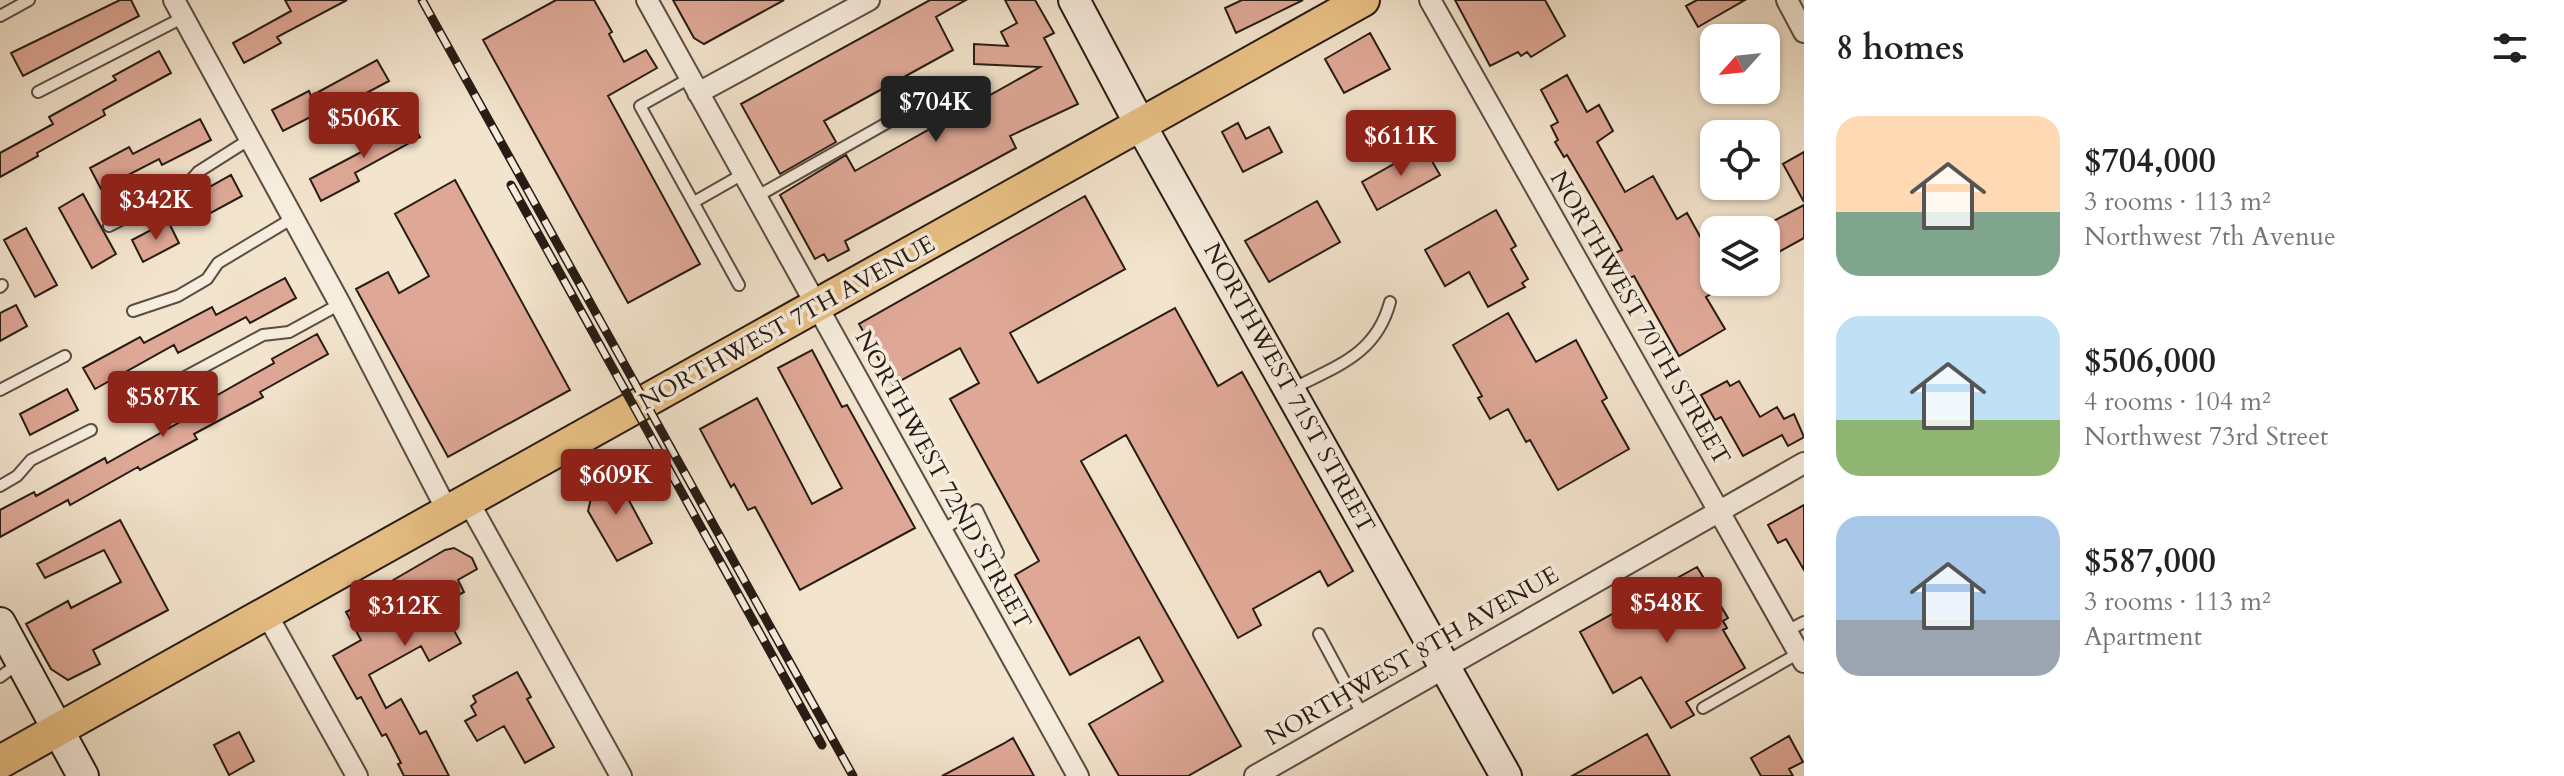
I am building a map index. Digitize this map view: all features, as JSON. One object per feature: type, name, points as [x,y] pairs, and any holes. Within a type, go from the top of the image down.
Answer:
[{"type":"main road","name":"NORTHWEST 7TH AVENUE","points":[[0,762],[1363,0]]},
{"type":"street","name":"NORTHWEST 72ND STREET","points":[[647,0],[1078,776]]},
{"type":"street","points":[[694,86],[869,0]]},
{"type":"street","name":"NORTHWEST 71ST STREET","points":[[1074,0],[1141,126],[1506,776]]},
{"type":"street","name":"NORTHWEST 70TH STREET","points":[[1430,0],[1720,510],[1795,627],[1802,658]]},
{"type":"street","points":[[1787,0],[1804,32]]},
{"type":"street","points":[[179,8],[340,304],[458,507],[621,776]]},
{"type":"street","name":"NORTHWEST 8TH AVENUE","points":[[1255,776],[1804,463]]},
{"type":"street","points":[[266,613],[357,776]]},
{"type":"street","points":[[0,623],[10,669],[57,730],[83,776]]},
{"type":"lane","points":[[0,16],[29,0]]},
{"type":"lane","points":[[38,92],[179,8]]},
{"type":"lane","points":[[756,197],[954,85]]},
{"type":"lane","points":[[694,86],[640,106],[739,285]]},
{"type":"lane","points":[[109,226],[185,187],[198,172],[250,139]]},
{"type":"lane","points":[[694,202],[743,174]]},
{"type":"lane","points":[[133,311],[178,296],[197,285],[207,279],[218,263],[293,218]]},
{"type":"lane","points":[[1290,390],[1357,355],[1384,323],[1390,302]]},
{"type":"lane","points":[[161,390],[263,335],[289,332],[340,304]]},
{"type":"lane","points":[[0,390],[65,356]]},
{"type":"lane","points":[[0,486],[17,476],[31,460],[91,430]]},
{"type":"lane","points":[[941,530],[977,510],[998,553]]},
{"type":"lane","points":[[1319,634],[1362,714]]},
{"type":"lane","points":[[1703,708],[1802,658]]},
{"type":"building","points":[[120,0],[131,0],[139,16],[23,76],[11,53]]},
{"type":"building","points":[[285,0],[347,0],[277,37],[281,43],[244,63],[233,43],[291,11]]},
{"type":"building","points":[[556,0],[594,0],[624,62],[646,50],[657,68],[608,96],[700,264],[628,303],[483,40]]},
{"type":"building","points":[[673,0],[784,0],[704,44],[694,38]]},
{"type":"building","points":[[930,0],[966,0],[936,17],[953,50],[824,121],[836,142],[780,174],[741,104]]},
{"type":"building","points":[[1005,0],[1035,0],[1054,33],[1044,38],[1078,104],[1010,136],[1016,148],[845,241],[849,250],[828,261],[824,254],[815,259],[780,195],[846,155],[855,171],[1040,67],[974,64],[974,44],[1008,46],[1001,32],[1017,23]]},
{"type":"building","points":[[1242,0],[1303,0],[1236,33],[1225,8]]},
{"type":"building","points":[[1455,0],[1545,0],[1565,36],[1531,57],[1527,52],[1521,56],[1518,52],[1490,66]]},
{"type":"building","points":[[1697,0],[1745,0],[1698,27],[1686,6]]},
{"type":"building","points":[[1370,33],[1390,69],[1344,93],[1325,59]]},
{"type":"building","points":[[159,51],[171,73],[103,110],[105,115],[0,177],[0,153],[53,124],[49,117],[116,80],[113,76]]},
{"type":"building","points":[[377,60],[389,81],[342,106],[340,102],[283,131],[272,110],[309,91],[311,96]]},
{"type":"building","points":[[1567,75],[1587,112],[1599,105],[1613,131],[1597,142],[1625,192],[1653,176],[1677,219],[1687,213],[1700,236],[1700,296],[1708,296],[1725,329],[1679,356],[1634,276],[1630,278],[1615,253],[1622,250],[1594,201],[1567,155],[1564,157],[1555,142],[1558,140],[1551,126],[1558,122],[1541,90]]},
{"type":"building","points":[[409,118],[420,137],[355,173],[359,181],[321,201],[310,179],[367,149],[364,143]]},
{"type":"building","points":[[200,119],[211,140],[162,165],[159,159],[101,189],[90,168],[129,147],[133,154]]},
{"type":"building","points":[[1238,123],[1246,139],[1269,127],[1282,152],[1243,172],[1222,132]]},
{"type":"building","points":[[1424,147],[1440,175],[1377,210],[1362,182]]},
{"type":"building","points":[[1804,152],[1804,202],[1783,164]]},
{"type":"building","points":[[231,175],[242,196],[194,222],[183,202]]},
{"type":"building","points":[[455,180],[570,390],[448,457],[356,289],[388,272],[399,293],[429,276],[395,214]]},
{"type":"building","points":[[83,194],[116,254],[92,268],[59,208]]},
{"type":"building","points":[[1085,196],[1125,269],[1010,333],[1038,383],[1175,308],[1218,386],[1242,372],[1353,571],[1328,586],[1320,571],[1253,609],[1261,625],[1238,638],[1126,435],[1081,461],[1241,746],[1188,776],[1119,776],[1089,724],[1163,681],[1139,637],[1070,675],[1015,575],[1039,561],[950,399],[979,383],[960,348],[893,385],[859,324]]},
{"type":"building","points":[[1317,201],[1340,242],[1269,282],[1245,241]]},
{"type":"building","points":[[1804,205],[1804,238],[1780,251],[1780,218]]},
{"type":"building","points":[[1496,210],[1516,246],[1511,249],[1528,279],[1522,283],[1525,287],[1488,307],[1469,272],[1445,286],[1425,250]]},
{"type":"building","points":[[168,221],[179,243],[143,262],[132,240]]},
{"type":"building","points":[[26,228],[57,285],[35,297],[4,240]]},
{"type":"building","points":[[285,278],[296,298],[250,323],[246,317],[178,353],[174,345],[95,389],[83,368],[140,337],[144,343],[212,307],[216,315]]},
{"type":"building","points":[[16,305],[27,326],[0,341],[0,313]]},
{"type":"building","points":[[1508,313],[1536,362],[1576,340],[1607,398],[1602,401],[1629,449],[1558,490],[1530,440],[1526,442],[1508,409],[1490,419],[1478,398],[1482,396],[1453,345]]},
{"type":"building","points":[[317,334],[328,354],[260,392],[263,397],[194,434],[197,439],[140,470],[138,467],[70,505],[68,500],[0,537],[0,510],[34,492],[36,496],[105,458],[107,463],[210,405],[207,401]]},
{"type":"building","points":[[812,350],[842,407],[847,405],[915,528],[800,590],[755,507],[748,510],[734,484],[731,487],[700,429],[757,398],[812,504],[842,488],[778,368]]},
{"type":"building","points":[[1727,381],[1730,386],[1739,381],[1760,417],[1777,407],[1784,419],[1794,414],[1804,437],[1788,446],[1782,435],[1743,456],[1721,417],[1715,420],[1701,395]]},
{"type":"building","points":[[67,389],[78,410],[30,435],[20,414]]},
{"type":"building","points":[[613,471],[652,543],[617,561],[588,511],[593,490],[588,483]]},
{"type":"building","points":[[1804,505],[1804,570],[1786,539],[1778,543],[1768,525]]},
{"type":"building","points":[[120,520],[168,610],[93,650],[100,664],[68,680],[51,669],[26,624],[68,601],[71,608],[121,582],[104,550],[45,578],[37,564]]},
{"type":"building","points":[[454,548],[472,558],[477,569],[458,580],[464,592],[440,605],[461,643],[429,661],[421,646],[369,675],[386,708],[401,699],[420,734],[426,731],[449,776],[404,776],[386,734],[382,736],[361,697],[357,699],[333,656],[361,640],[346,612],[365,602],[363,598],[383,586],[445,550]]},
{"type":"building","points":[[1697,567],[1728,618],[1723,621],[1727,628],[1723,630],[1745,668],[1686,702],[1694,715],[1671,728],[1641,677],[1613,693],[1580,632]]},
{"type":"building","points":[[517,672],[531,697],[527,699],[554,747],[525,763],[504,726],[477,741],[465,721],[476,715],[471,706],[476,702],[473,696]]},
{"type":"building","points":[[239,732],[254,761],[229,775],[214,745]]},
{"type":"building","points":[[1647,734],[1670,776],[1572,776]]},
{"type":"building","points":[[1789,736],[1803,762],[1789,769],[1793,776],[1761,776],[1751,758]]},
{"type":"building","points":[[1013,738],[1034,776],[942,776],[1003,744]]},
{"type":"railway","points":[[422,0],[853,776]]},
{"type":"railway","points":[[511,185],[822,745]]}]
